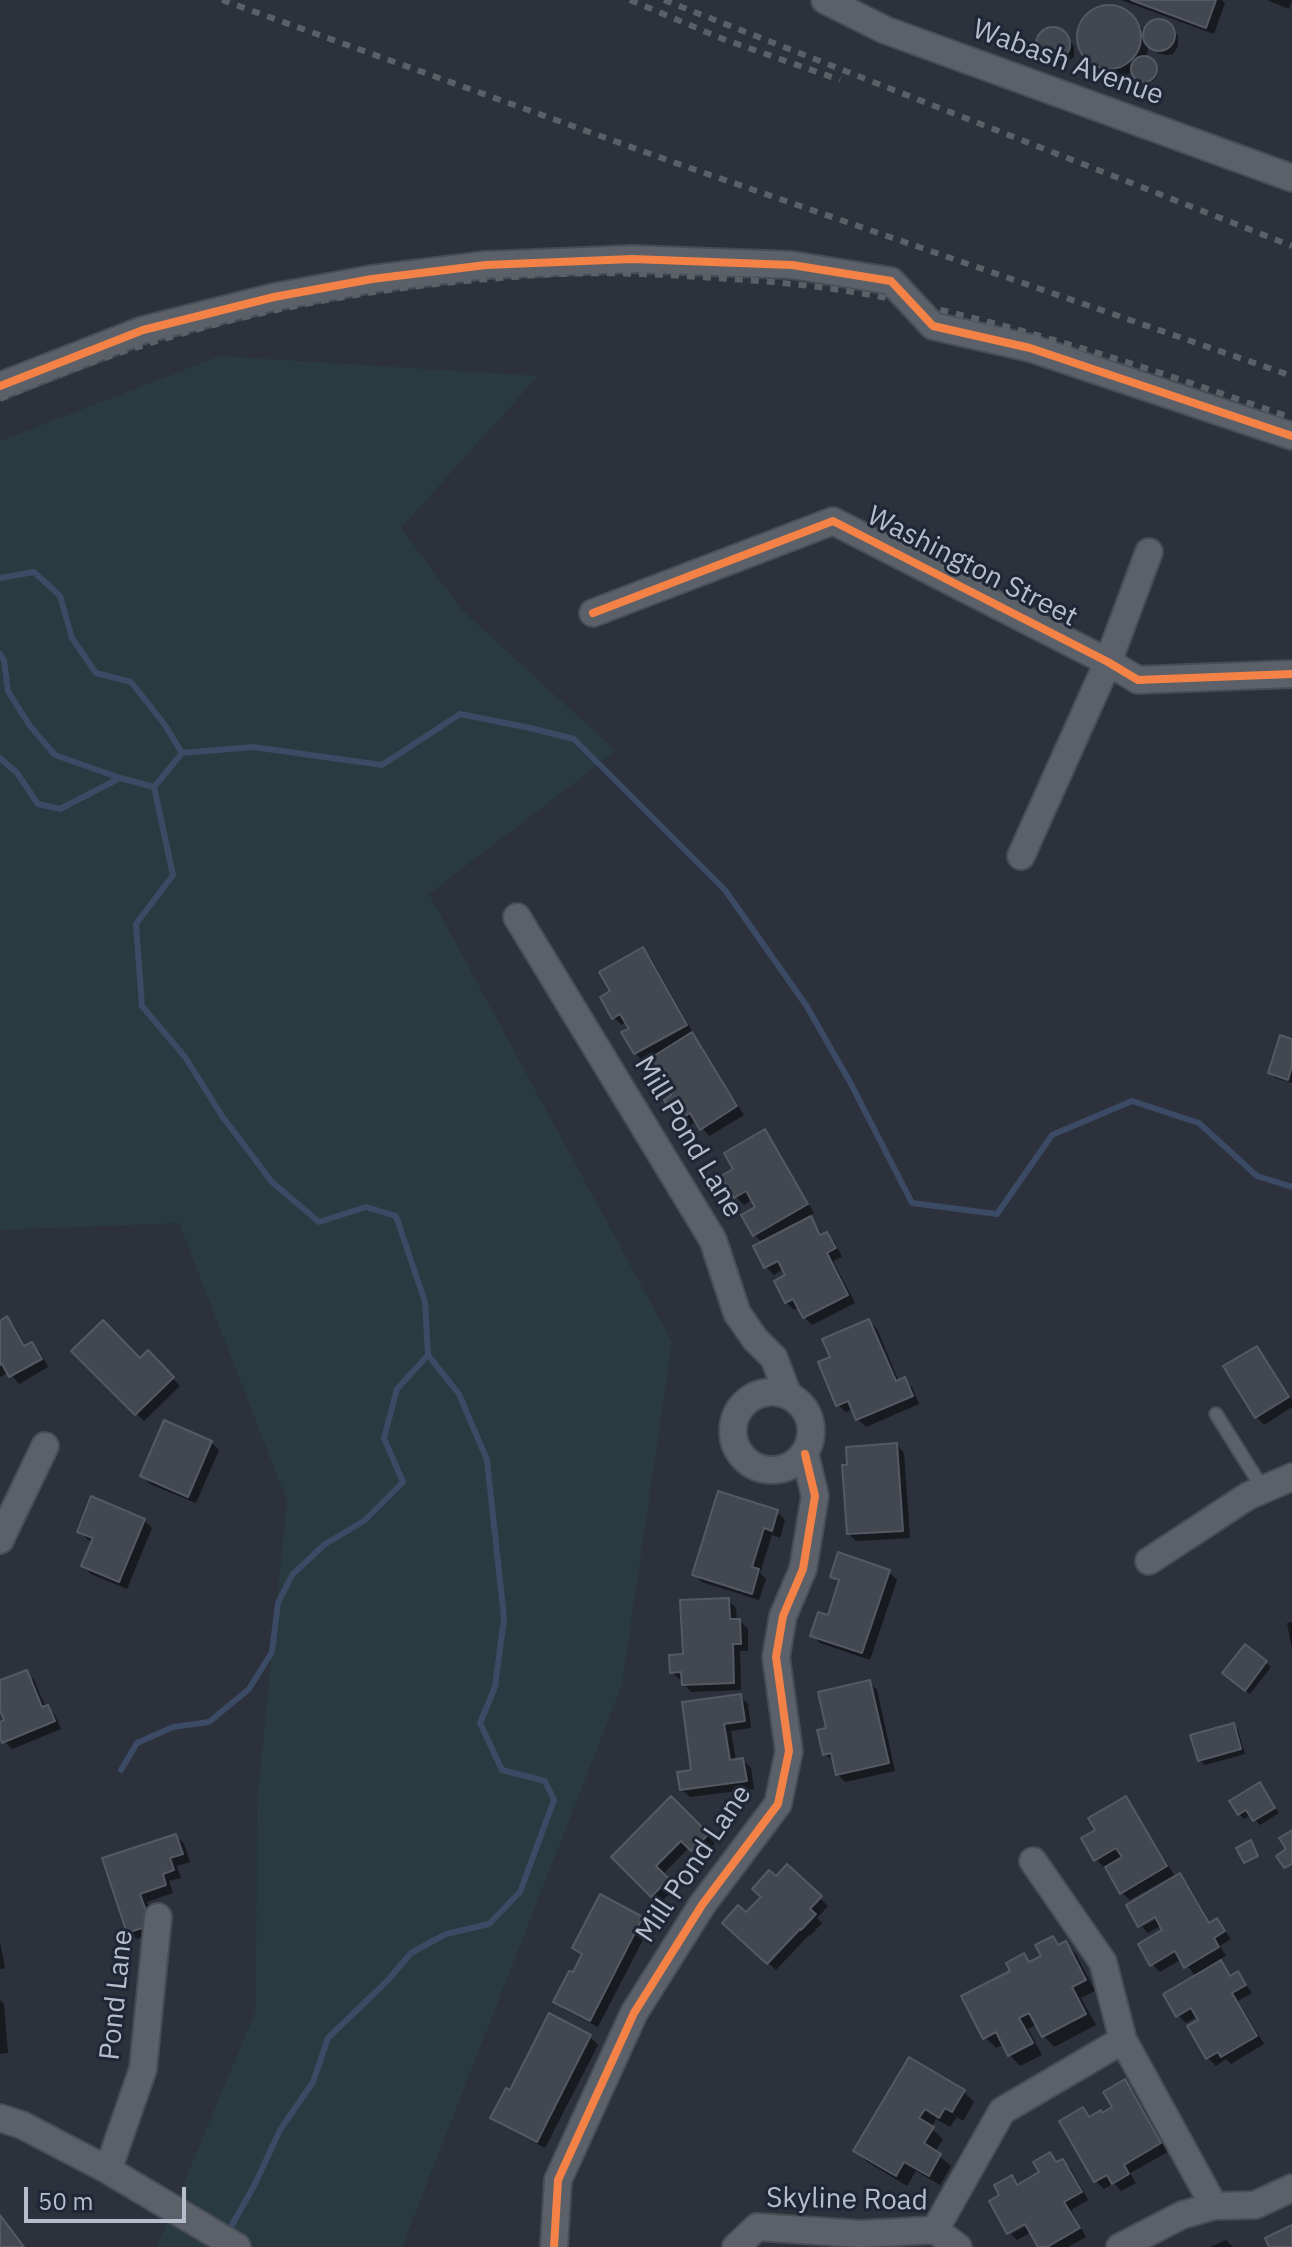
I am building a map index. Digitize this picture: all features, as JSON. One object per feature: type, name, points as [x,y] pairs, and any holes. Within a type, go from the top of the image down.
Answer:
[{"type":"street","name":"Wabash Avenue","points":[[825,0],[885,30],[1292,178]]},
{"type":"street","points":[[0,386],[143,330],[274,297],[372,279],[486,265],[632,259],[792,265],[891,281],[933,326],[1030,348],[1292,436]]},
{"type":"street","name":"Washington Street","points":[[593,613],[833,521],[1138,680],[1292,674]]},
{"type":"street","points":[[1021,856],[1108,662],[1149,552]]},
{"type":"street","name":"Mill Pond Lane","points":[[517,917],[713,1240],[737,1313],[755,1339],[774,1358],[788,1395],[805,1410],[812,1432],[805,1454],[815,1496],[803,1569],[783,1616],[776,1657],[789,1751],[778,1804],[702,1905],[634,2013],[558,2180],[554,2247]]},
{"type":"street","points":[[788,1395],[776,1391],[763,1392],[741,1405],[732,1429],[734,1442],[748,1463],[772,1471],[796,1463],[805,1454]]},
{"type":"street","points":[[0,1540],[45,1446]]},
{"type":"street","points":[[1149,1561],[1219,1514],[1263,1489],[1292,1477]]},
{"type":"street","points":[[1033,1861],[1103,1962],[1123,2040],[1214,2206]]},
{"type":"street","name":"Pond Lane","points":[[108,2170],[143,2069],[158,1917]]},
{"type":"street","points":[[935,2230],[1002,2111],[1123,2040]]},
{"type":"street","points":[[0,2118],[22,2125],[108,2170],[237,2247]]},
{"type":"street","points":[[1120,2247],[1182,2215],[1214,2206],[1255,2205],[1292,2188]]},
{"type":"street","name":"Skyline Road","points":[[736,2247],[757,2227],[861,2234],[935,2230],[958,2247]]},
{"type":"lane","points":[[1216,1414],[1263,1489]]},
{"type":"shaded area","points":[[220,356],[538,376],[401,528],[463,611],[616,751],[429,894],[672,1342],[622,1685],[402,2247],[157,2247],[256,2010],[257,1803],[287,1501],[179,1223],[0,1230],[0,441]]},
{"type":"building","points":[[1131,0],[1216,0],[1206,28]]},
{"type":"building","points":[[1103,5],[1115,5],[1132,14],[1139,25],[1139,49],[1132,60],[1115,69],[1103,69],[1091,64],[1082,55],[1077,43],[1077,31],[1082,19],[1091,10]]},
{"type":"building","points":[[1159,19],[1170,24],[1175,35],[1170,46],[1159,51],[1148,46],[1143,35],[1148,24]]},
{"type":"building","points":[[1053,27],[1065,32],[1070,44],[1065,56],[1053,61],[1041,56],[1036,44],[1041,32]]},
{"type":"building","points":[[1144,56],[1153,60],[1157,69],[1153,78],[1144,82],[1135,78],[1131,69],[1135,60]]},
{"type":"building","points":[[643,947],[687,1025],[634,1054],[621,1032],[629,1029],[620,1014],[612,1019],[600,997],[610,991],[599,972]]},
{"type":"building","points":[[692,1032],[737,1106],[700,1130],[690,1113],[677,1121],[664,1100],[671,1095],[662,1080],[654,1085],[641,1064]]},
{"type":"building","points":[[1280,1035],[1292,1039],[1292,1066],[1288,1080],[1268,1073]]},
{"type":"building","points":[[765,1129],[808,1204],[753,1236],[741,1215],[755,1207],[746,1191],[734,1198],[721,1176],[733,1169],[724,1153]]},
{"type":"building","points":[[811,1216],[820,1235],[827,1232],[836,1248],[827,1253],[848,1295],[803,1318],[793,1299],[785,1303],[774,1281],[785,1275],[778,1261],[764,1268],[753,1246]]},
{"type":"building","points":[[7,1316],[24,1346],[32,1342],[42,1359],[9,1377],[0,1365],[0,1321]]},
{"type":"building","points":[[869,1319],[896,1381],[905,1377],[913,1396],[856,1420],[848,1401],[836,1406],[818,1362],[830,1357],[822,1339]]},
{"type":"building","points":[[103,1320],[140,1358],[148,1350],[174,1377],[135,1415],[71,1351]]},
{"type":"building","points":[[1257,1346],[1289,1397],[1255,1418],[1223,1366]]},
{"type":"building","points":[[164,1420],[212,1441],[188,1497],[140,1476]]},
{"type":"building","points":[[897,1443],[903,1531],[847,1534],[842,1465],[847,1465],[846,1447]]},
{"type":"building","points":[[718,1491],[778,1510],[772,1531],[764,1528],[752,1567],[759,1569],[752,1594],[692,1575]]},
{"type":"building","points":[[91,1496],[145,1519],[119,1582],[81,1566],[93,1538],[77,1532]]},
{"type":"building","points":[[838,1552],[890,1570],[862,1653],[810,1636],[818,1612],[828,1615],[839,1580],[830,1577]]},
{"type":"building","points":[[729,1598],[730,1619],[740,1619],[741,1644],[733,1644],[734,1683],[682,1685],[681,1672],[670,1673],[669,1655],[683,1654],[680,1600]]},
{"type":"building","points":[[1245,1644],[1267,1661],[1245,1691],[1222,1673]]},
{"type":"building","points":[[27,1670],[42,1707],[48,1705],[55,1721],[2,1743],[0,1722],[4,1720],[0,1710],[0,1680]]},
{"type":"building","points":[[870,1680],[889,1763],[836,1775],[831,1753],[823,1755],[817,1730],[826,1728],[818,1692]]},
{"type":"building","points":[[741,1694],[745,1721],[724,1724],[730,1760],[743,1758],[747,1781],[680,1790],[677,1772],[691,1770],[682,1702]]},
{"type":"building","points":[[1234,1723],[1241,1749],[1198,1761],[1190,1735]]},
{"type":"building","points":[[1260,1782],[1275,1808],[1253,1821],[1246,1810],[1238,1815],[1229,1801]]},
{"type":"building","points":[[671,1796],[709,1834],[691,1851],[681,1841],[656,1866],[669,1879],[651,1897],[611,1857]]},
{"type":"building","points":[[1126,1796],[1167,1866],[1120,1894],[1105,1867],[1122,1857],[1116,1848],[1094,1861],[1081,1838],[1095,1830],[1088,1818]]},
{"type":"building","points":[[1292,1830],[1292,1864],[1284,1868],[1276,1856],[1286,1849],[1279,1838]]},
{"type":"building","points":[[176,1834],[183,1854],[170,1858],[174,1870],[163,1874],[166,1885],[140,1894],[151,1925],[127,1933],[102,1858]]},
{"type":"building","points":[[1251,1840],[1258,1856],[1244,1863],[1236,1848]]},
{"type":"building","points":[[787,1864],[822,1896],[810,1909],[816,1914],[767,1964],[722,1923],[738,1905],[746,1912],[761,1897],[752,1889],[769,1870],[776,1876]]},
{"type":"building","points":[[1180,1873],[1209,1923],[1217,1918],[1225,1931],[1214,1938],[1219,1947],[1184,1968],[1175,1951],[1150,1966],[1138,1944],[1162,1930],[1155,1917],[1138,1927],[1126,1905]]},
{"type":"building","points":[[600,1894],[643,1917],[590,2021],[553,2002],[582,1954],[572,1948]]},
{"type":"building","points":[[1053,1936],[1058,1945],[1066,1941],[1086,1980],[1072,1987],[1086,2014],[1042,2037],[1029,2013],[1019,2018],[1033,2043],[1008,2056],[996,2032],[983,2039],[961,1996],[1010,1971],[1006,1963],[1024,1953],[1029,1962],[1041,1956],[1035,1945]]},
{"type":"building","points":[[1221,1960],[1230,1976],[1238,1971],[1246,1985],[1232,1993],[1257,2036],[1221,2057],[1218,2052],[1206,2059],[1187,2026],[1198,2020],[1191,2008],[1176,2017],[1163,1994]]},
{"type":"building","points":[[549,2013],[591,2035],[537,2142],[490,2118],[506,2088],[510,2090]]},
{"type":"building","points":[[909,2057],[965,2090],[952,2112],[945,2108],[939,2118],[925,2109],[919,2118],[934,2127],[924,2143],[941,2154],[929,2176],[904,2162],[896,2176],[853,2151]]},
{"type":"building","points":[[1125,2079],[1161,2143],[1124,2165],[1129,2174],[1112,2184],[1107,2175],[1094,2182],[1059,2121],[1083,2107],[1089,2117],[1112,2107],[1103,2092]]},
{"type":"building","points":[[1050,2152],[1056,2162],[1063,2159],[1082,2192],[1064,2202],[1080,2228],[1047,2247],[1038,2247],[1025,2224],[1007,2234],[989,2201],[999,2195],[994,2185],[1012,2175],[1017,2185],[1039,2172],[1033,2162]]},
{"type":"building","points":[[0,2215],[24,2247],[0,2247]]},
{"type":"building","points":[[1292,2225],[1292,2247],[1269,2247],[1265,2238]]},
{"type":"waterway","points":[[0,578],[34,572],[60,596],[72,638],[96,673],[131,682],[165,725],[182,753],[154,787],[173,875],[136,924],[142,1006],[185,1057],[222,1116],[272,1182],[319,1222],[366,1207],[396,1216],[425,1302],[428,1355],[459,1394],[487,1460],[504,1618],[495,1687],[480,1723],[502,1770],[545,1781],[554,1800],[520,1892],[489,1924],[446,1934],[411,1953],[388,1980],[328,2038],[313,2082],[280,2130],[227,2234]]},
{"type":"waterway","points":[[0,654],[4,660],[8,691],[30,726],[55,755],[120,778]]},
{"type":"waterway","points":[[182,753],[253,747],[382,765],[460,714],[574,739],[725,890],[806,1005],[850,1082],[912,1203],[997,1214],[1052,1135],[1132,1101],[1199,1123],[1257,1176],[1292,1187]]},
{"type":"waterway","points":[[0,758],[17,773],[38,804],[60,809],[120,778],[154,787]]},
{"type":"waterway","points":[[121,1770],[137,1743],[173,1727],[209,1722],[249,1689],[272,1652],[278,1603],[292,1575],[325,1544],[364,1521],[403,1482],[384,1438],[397,1389],[428,1355]]},
{"type":"railway","points":[[222,0],[670,161],[1292,376]]},
{"type":"railway","points":[[630,0],[723,39],[840,80]]},
{"type":"railway","points":[[664,0],[1292,246]]},
{"type":"railway","points":[[0,399],[118,353],[240,318],[302,305],[427,285],[536,275],[614,273],[787,284],[854,292],[929,307],[1086,350],[1292,418]]},
{"type":"cycle path","points":[[0,386],[143,330],[274,297],[372,279],[486,265],[632,259],[792,265],[891,281],[933,326],[1030,348],[1292,436]]},
{"type":"cycle path","points":[[593,613],[833,521],[1138,680],[1292,674]]},
{"type":"cycle path","points":[[554,2247],[558,2180],[634,2013],[702,1905],[778,1804],[789,1751],[776,1657],[783,1616],[803,1569],[815,1496],[805,1454]]}]
